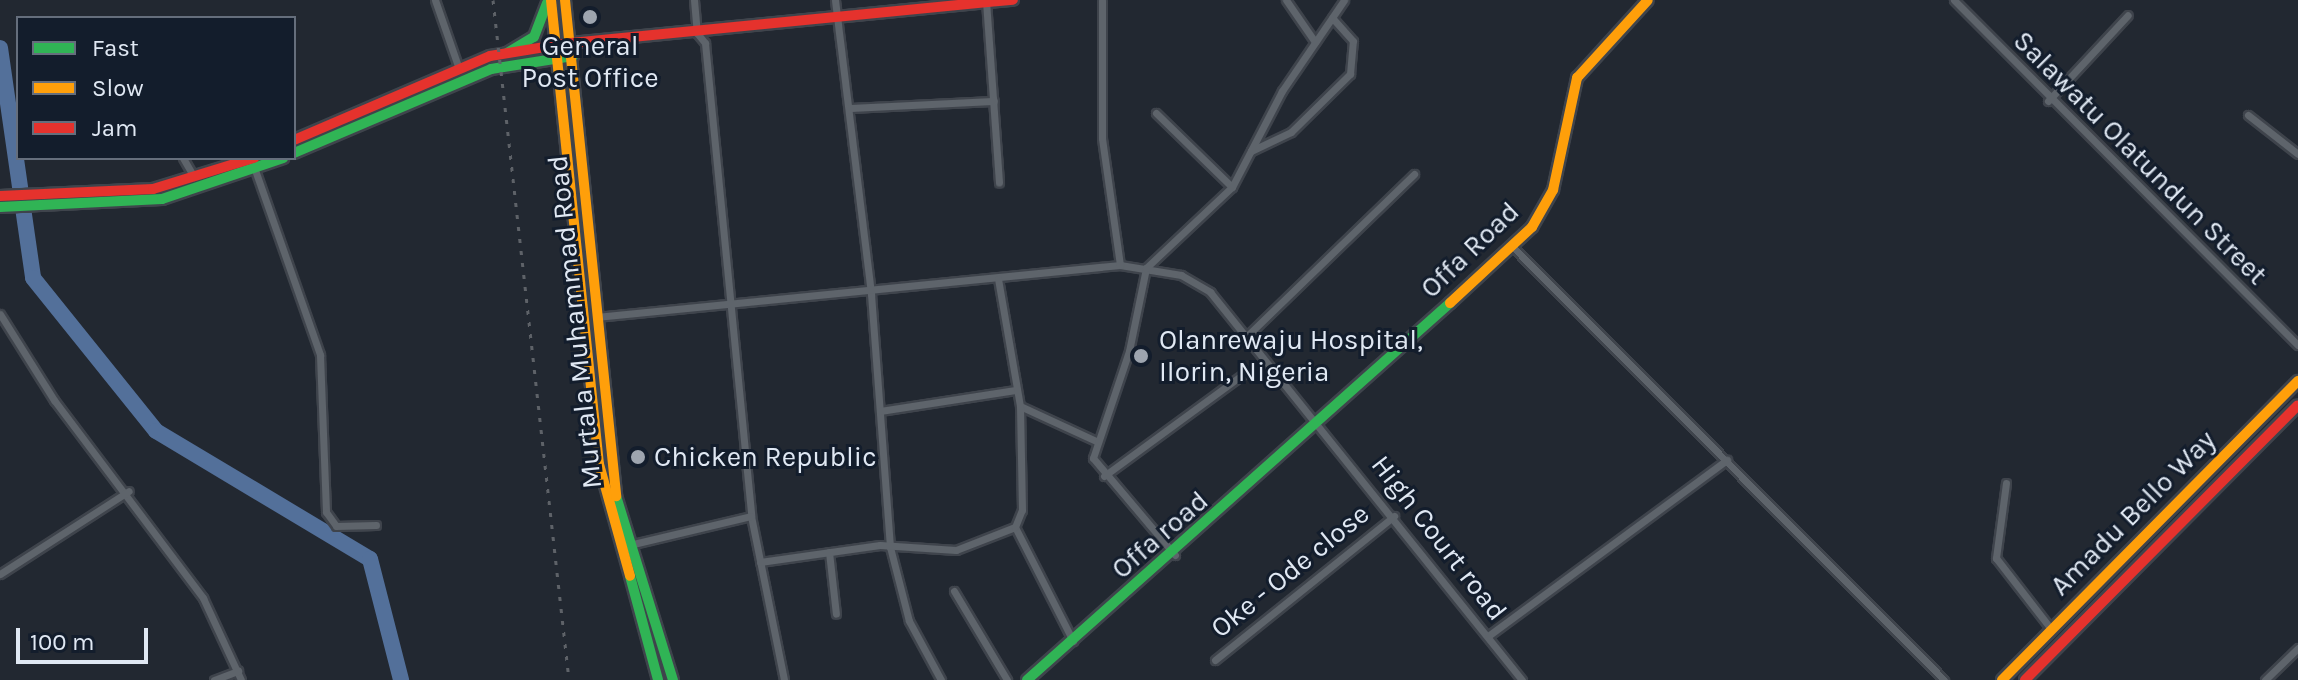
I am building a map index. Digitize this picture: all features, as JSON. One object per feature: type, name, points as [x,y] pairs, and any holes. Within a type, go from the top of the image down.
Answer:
[{"type":"main road","points":[[507,53],[539,30],[549,0]]},
{"type":"main road","name":"Murtala Muhammad Road","points":[[549,0],[560,58],[599,464],[630,594],[658,680]]},
{"type":"main road","name":"Murtala Muhammad Road","points":[[565,0],[573,56],[613,487],[671,680]]},
{"type":"main road","points":[[296,139],[459,69],[507,53],[571,43],[587,47],[839,15],[1013,0]]},
{"type":"main road","name":"Offa Road","points":[[1321,423],[1513,247],[1550,200],[1577,78],[1648,0]]},
{"type":"main road","points":[[296,152],[491,69],[573,56],[587,47]]},
{"type":"main road","points":[[34,205],[195,179],[254,164]]},
{"type":"main road","points":[[2,201],[34,205],[162,199],[254,164]]},
{"type":"main road","name":"Amadu Bello Way","points":[[2002,680],[2298,381]]},
{"type":"main road","name":"Amadu Bello Way","points":[[2025,680],[2298,405]]},
{"type":"main road","name":"Offa road","points":[[1027,680],[1175,555],[1321,423]]},
{"type":"main road","name":"Murtala Muhammad Road","points":[[630,594],[671,680]]},
{"type":"street","points":[[435,0],[459,69]]},
{"type":"street","points":[[694,0],[697,33],[705,43],[751,516],[784,680]]},
{"type":"street","points":[[835,0],[871,294],[890,547],[909,621],[941,680]]},
{"type":"street","points":[[1102,0],[1102,138],[1120,265]]},
{"type":"street","points":[[1286,0],[1315,42]]},
{"type":"street","points":[[1175,555],[1104,476],[1093,458],[1096,441],[1129,351],[1146,268],[1232,187],[1315,42],[1344,0]]},
{"type":"street","name":"Salawatu Olatundun Street","points":[[1954,0],[2048,101],[2298,345]]},
{"type":"street","points":[[987,2],[999,183]]},
{"type":"street","points":[[2048,101],[2128,15]]},
{"type":"street","points":[[1251,151],[1291,132],[1350,74],[1353,41],[1332,18]]},
{"type":"street","points":[[849,108],[994,101]]},
{"type":"street","points":[[1156,113],[1232,187]]},
{"type":"street","points":[[2248,115],[2298,154]]},
{"type":"street","points":[[184,160],[195,179]]},
{"type":"street","points":[[254,164],[322,366],[326,512],[336,526],[376,525]]},
{"type":"street","points":[[1249,334],[1414,174]]},
{"type":"street","points":[[1513,247],[1944,680]]},
{"type":"street","name":"High Court road","points":[[596,317],[871,294],[1120,265],[1146,268],[1199,283],[1249,334],[1522,680]]},
{"type":"street","points":[[760,562],[890,547],[956,550],[1015,527],[1022,510],[1020,406],[998,279]]},
{"type":"street","points":[[0,314],[54,400],[129,491],[203,598],[241,680]]},
{"type":"street","points":[[1104,476],[1242,375]]},
{"type":"street","points":[[880,411],[1015,390]]},
{"type":"street","points":[[1020,406],[1096,441]]},
{"type":"street","points":[[1488,636],[1727,460]]},
{"type":"street","points":[[2006,483],[1996,558],[2051,629]]},
{"type":"street","points":[[0,574],[129,491]]},
{"type":"street","points":[[629,545],[751,516]]},
{"type":"street","name":"Oke - Ode close","points":[[1215,660],[1394,516]]},
{"type":"street","points":[[1015,527],[1073,641]]},
{"type":"street","points":[[829,552],[836,614]]},
{"type":"street","points":[[954,591],[1007,680]]},
{"type":"street","points":[[2265,680],[2298,648]]},
{"type":"street","points":[[214,680],[238,671]]},
{"type":"waterway","points":[[0,48],[16,160]]},
{"type":"waterway","points":[[16,160],[33,278],[156,431],[370,559],[401,680]]},
{"type":"railway","points":[[493,0],[569,680]]},
{"type":"traffic: fast","points":[[507,53],[534,37],[547,3]]},
{"type":"traffic: fast","points":[[296,152],[491,69],[573,56]]},
{"type":"traffic: fast","points":[[0,207],[162,199],[277,160]]},
{"type":"traffic: fast","points":[[1027,680],[1450,303]]},
{"type":"traffic: fast","points":[[616,496],[673,680]]},
{"type":"traffic: fast","points":[[630,576],[658,680]]},
{"type":"traffic: slow","points":[[551,0],[599,464],[630,576]]},
{"type":"traffic: slow","points":[[565,0],[616,496]]},
{"type":"traffic: slow","points":[[1450,303],[1532,227],[1553,190],[1577,78],[1648,0]]},
{"type":"traffic: slow","points":[[2002,680],[2298,381]]},
{"type":"traffic: jam","points":[[571,43],[1013,0]]},
{"type":"traffic: jam","points":[[296,139],[490,56],[563,44]]},
{"type":"traffic: jam","points":[[0,196],[153,189],[247,160]]},
{"type":"traffic: jam","points":[[2025,680],[2298,405]]},
{"type":"place","name":"General Post Office","points":[[590,17]]},
{"type":"place","name":"Olanrewaju Hospital, Ilorin, Nigeria","points":[[1141,356]]},
{"type":"place","name":"Chicken Republic","points":[[638,457]]}]
